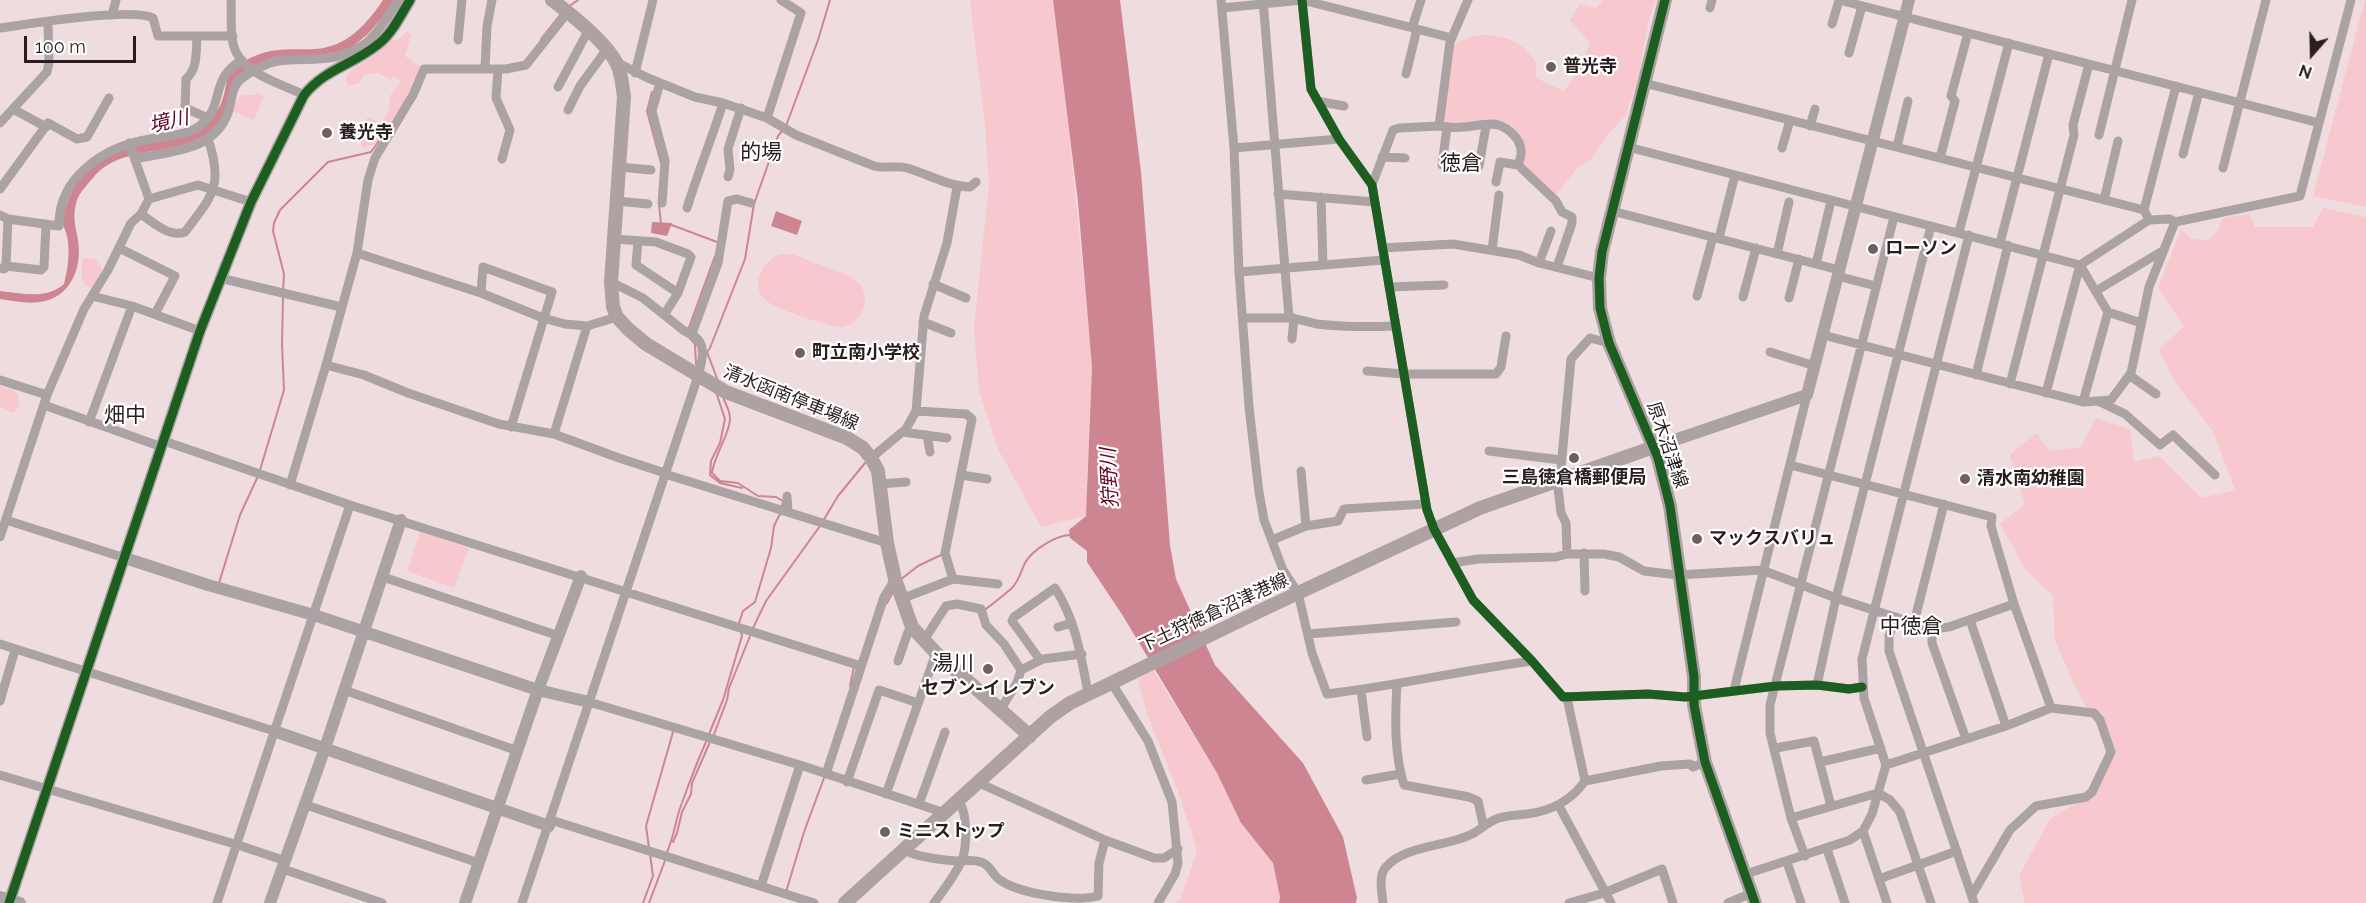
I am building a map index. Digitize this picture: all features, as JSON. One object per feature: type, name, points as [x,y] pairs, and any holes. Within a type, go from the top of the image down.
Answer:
[{"type":"main road","points":[[552,0],[568,12],[606,49],[616,62],[622,78],[624,97],[611,282],[613,307],[617,317]]},
{"type":"main road","name":"原木沼津線","points":[[1665,0],[1602,252],[1599,278],[1600,308],[1609,343],[1654,447],[1670,506],[1693,668],[1693,696],[1705,762],[1754,898]]},
{"type":"main road","name":"清水函南停車場線","points":[[617,317],[646,344],[726,392],[850,439],[871,458],[878,471],[887,543],[895,579],[913,628],[936,653],[1030,736]]},
{"type":"main road","name":"下土狩徳倉沼津港線","points":[[845,903],[1062,708],[1088,693],[1480,508],[1654,447]]},
{"type":"street","points":[[112,15],[116,0]]},
{"type":"street","points":[[231,0],[235,51],[255,71],[304,94]]},
{"type":"street","points":[[135,159],[184,150],[208,139],[226,120],[235,86],[240,79],[278,61],[328,59],[359,47],[368,41],[400,0]]},
{"type":"street","points":[[10,901],[49,790],[200,331],[251,202],[304,94],[315,81],[379,44],[393,29],[410,0]]},
{"type":"street","points":[[458,40],[462,0]]},
{"type":"street","points":[[485,68],[487,26],[492,0]]},
{"type":"street","points":[[635,73],[653,0]]},
{"type":"street","points":[[771,120],[801,13],[781,0]]},
{"type":"street","points":[[1302,0],[1311,88],[1339,139],[1372,185],[1425,504],[1434,529],[1473,600],[1532,661],[1563,698],[1648,694],[1693,696],[1776,686],[1817,685],[1849,689],[1862,687]]},
{"type":"street","points":[[1452,38],[1302,0],[1222,4],[1234,148],[1239,272],[1259,492],[1264,520],[1283,570],[1298,593],[1327,694],[1532,661]]},
{"type":"street","points":[[1406,74],[1421,0]]},
{"type":"street","points":[[1442,165],[1445,70],[1452,38],[1468,0]]},
{"type":"street","points":[[1832,24],[1839,0],[2319,123]]},
{"type":"street","points":[[1734,690],[1762,570],[1909,0]]},
{"type":"street","points":[[2099,135],[2132,0]]},
{"type":"street","points":[[2223,168],[2266,0]]},
{"type":"street","points":[[2046,393],[2080,265],[2149,220],[2170,219],[2175,222],[2300,196],[2350,0]]},
{"type":"street","points":[[1263,2],[1292,339]]},
{"type":"street","points":[[1849,53],[1862,6]]},
{"type":"street","points":[[290,485],[357,253],[368,180],[375,158],[413,95],[424,69],[498,69],[514,68],[529,63],[555,26],[568,12]]},
{"type":"street","points":[[0,28],[112,15],[150,16],[155,22],[158,36],[233,36]]},
{"type":"street","points":[[0,123],[47,72],[49,63],[48,22]]},
{"type":"street","points":[[558,87],[588,31]]},
{"type":"street","points":[[1940,158],[1955,101],[1951,96],[1968,33]]},
{"type":"street","points":[[196,36],[195,65],[193,72],[186,79],[185,108],[208,118]]},
{"type":"street","points":[[1746,874],[1827,849],[1850,840],[1863,831],[1872,814],[1885,776],[1887,765],[1862,687],[1862,659],[1936,365],[1977,167],[2009,44]]},
{"type":"street","points":[[568,110],[580,86],[606,49]]},
{"type":"street","points":[[1976,375],[2018,178],[2049,54]]},
{"type":"street","points":[[46,224],[44,267],[41,270],[3,267],[4,217],[59,226],[60,210],[67,190],[85,168],[108,152],[129,143],[185,132],[201,125],[208,118],[225,75],[242,60]]},
{"type":"street","points":[[616,62],[635,73],[695,97],[741,108],[771,120],[792,132],[874,166],[908,168],[957,187],[970,187],[976,182]]},
{"type":"street","points":[[2010,384],[2061,189],[2074,135],[2073,125],[2089,64]]},
{"type":"street","points":[[498,69],[496,98],[510,130],[502,159]]},
{"type":"street","points":[[660,83],[652,111],[664,161],[662,203]]},
{"type":"street","points":[[1644,83],[2144,210]]},
{"type":"street","points":[[2149,220],[2144,210],[2176,86]]},
{"type":"street","points":[[2183,154],[2199,92]]},
{"type":"street","points":[[0,189],[48,123],[77,139],[87,137],[109,98]]},
{"type":"street","points":[[1317,101],[1344,106]]},
{"type":"street","points":[[1897,147],[1908,101]]},
{"type":"street","points":[[687,208],[696,179],[709,150],[723,103]]},
{"type":"street","points":[[728,177],[730,169],[728,149],[741,108]]},
{"type":"street","points":[[1810,126],[1815,108]]},
{"type":"street","points":[[13,109],[46,127]]},
{"type":"street","points":[[1782,148],[1790,120]]},
{"type":"street","points":[[1479,166],[1486,126]]},
{"type":"street","points":[[1372,185],[1393,130],[1400,128],[1498,126],[1514,135],[1522,152],[1518,165]]},
{"type":"street","points":[[141,214],[165,230],[182,234],[210,198],[213,190],[214,160],[208,139]]},
{"type":"street","points":[[1234,148],[1339,139]]},
{"type":"street","points":[[2104,200],[2118,141]]},
{"type":"street","points":[[129,143],[149,199]]},
{"type":"street","points":[[1628,147],[2080,265],[2108,312],[2141,323]]},
{"type":"street","points":[[1382,157],[1404,158]]},
{"type":"street","points":[[1496,182],[1500,162],[1518,165],[1556,201],[1562,212],[1572,217],[1557,267]]},
{"type":"street","points":[[619,167],[651,170]]},
{"type":"street","points":[[1697,296],[1735,176]]},
{"type":"street","points":[[0,537],[47,395],[84,309],[131,223],[141,214],[149,199],[198,185],[251,202]]},
{"type":"street","points":[[871,458],[903,432],[916,411],[923,322],[947,243],[957,187]]},
{"type":"street","points":[[1278,194],[1375,202]]},
{"type":"street","points":[[1492,250],[1499,195]]},
{"type":"street","points":[[1320,197],[1323,265]]},
{"type":"street","points":[[692,335],[717,263],[728,201],[737,199],[751,203]]},
{"type":"street","points":[[617,201],[648,204]]},
{"type":"street","points":[[1816,264],[1831,201]]},
{"type":"street","points":[[1777,254],[1789,202]]},
{"type":"street","points":[[1612,211],[1799,259],[1876,286]]},
{"type":"street","points":[[1805,856],[1791,818],[1769,724],[1770,705],[1894,217]]},
{"type":"street","points":[[1823,335],[2083,402],[2111,400],[2129,375],[2149,287],[2175,222]]},
{"type":"street","points":[[1817,685],[1836,598],[1931,226]]},
{"type":"street","points":[[1539,263],[1551,231]]},
{"type":"street","points":[[614,239],[656,243],[691,256],[678,293],[664,315]]},
{"type":"street","points":[[638,241],[636,265],[678,293]]},
{"type":"street","points":[[1382,248],[1453,244],[1519,255],[1539,263],[1599,278]]},
{"type":"street","points":[[119,248],[175,276],[155,314]]},
{"type":"street","points":[[1743,297],[1756,248]]},
{"type":"street","points":[[2096,291],[2164,250]]},
{"type":"street","points":[[357,253],[481,293],[543,318],[565,324],[587,326],[617,317]]},
{"type":"street","points":[[1789,298],[1799,259]]},
{"type":"street","points":[[1239,272],[1285,270],[1384,260]]},
{"type":"street","points":[[481,293],[483,267],[552,292],[511,427]]},
{"type":"street","points":[[220,278],[341,307]]},
{"type":"street","points":[[522,903],[698,376],[702,348],[698,338],[643,298],[611,282]]},
{"type":"street","points":[[933,284],[966,298]]},
{"type":"street","points":[[1389,287],[1444,285]]},
{"type":"street","points":[[92,296],[132,306],[200,331]]},
{"type":"street","points":[[89,422],[132,306]]},
{"type":"street","points":[[2083,402],[2108,312]]},
{"type":"street","points":[[1243,318],[1291,318],[1315,324],[1365,327],[1395,326]]},
{"type":"street","points":[[923,322],[951,333]]},
{"type":"street","points":[[554,434],[587,326]]},
{"type":"street","points":[[1367,371],[1403,374],[1496,374],[1501,367],[1506,336]]},
{"type":"street","points":[[1567,554],[1566,523],[1561,513],[1558,479],[1572,359],[1590,338],[1609,343]]},
{"type":"street","points":[[1770,352],[1815,366]]},
{"type":"street","points":[[326,365],[364,375],[408,393],[511,427],[554,434],[609,455],[887,543]]},
{"type":"street","points":[[2129,375],[2156,394]]},
{"type":"street","points":[[0,380],[47,395]]},
{"type":"street","points":[[1654,447],[1808,395]]},
{"type":"street","points":[[2097,401],[2125,414],[2160,445],[2174,435],[2215,475]]},
{"type":"street","points":[[44,405],[89,422],[861,666]]},
{"type":"street","points":[[916,411],[966,414],[972,419],[945,553],[953,579]]},
{"type":"street","points":[[903,432],[947,438]]},
{"type":"street","points":[[927,435],[930,452]]},
{"type":"street","points":[[1489,451],[1561,460]]},
{"type":"street","points":[[1790,465],[1992,517],[1991,526],[2014,603],[2051,708]]},
{"type":"street","points":[[1301,471],[1306,526]]},
{"type":"street","points":[[961,475],[987,479]]},
{"type":"street","points":[[880,484],[906,483]]},
{"type":"street","points":[[787,496],[789,511]]},
{"type":"street","points":[[1272,540],[1306,526],[1338,521],[1344,509],[1425,504]]},
{"type":"street","points":[[1914,623],[1944,504]]},
{"type":"street","points":[[217,903],[350,505]]},
{"type":"street","points":[[6,520],[208,585],[315,615],[538,690],[590,702],[800,765],[945,813]]},
{"type":"street","points":[[270,903],[306,805],[401,520]]},
{"type":"street","points":[[1584,553],[1585,591]]},
{"type":"street","points":[[1452,563],[1467,560],[1556,557],[1584,553],[1614,555],[1644,571],[1678,575],[1762,570],[1836,598],[1932,629],[1949,627],[2014,603]]},
{"type":"street","points":[[465,903],[538,690],[580,576]]},
{"type":"street","points":[[383,577],[558,636]]},
{"type":"street","points":[[826,774],[884,597],[895,579]]},
{"type":"street","points":[[901,600],[953,579],[998,584]]},
{"type":"street","points":[[1040,660],[1012,623],[1014,617],[1054,588],[1072,622],[1082,654],[1088,693]]},
{"type":"street","points":[[924,639],[946,606],[957,604],[978,608],[983,612],[988,627],[1004,644],[1021,670]]},
{"type":"street","points":[[1896,617],[1889,636],[1889,651],[1973,899]]},
{"type":"street","points":[[1970,620],[2006,726]]},
{"type":"street","points":[[1308,634],[1456,621]]},
{"type":"street","points":[[1058,627],[1072,622]]},
{"type":"street","points":[[898,661],[908,632],[913,628]]},
{"type":"street","points":[[1932,629],[1932,643],[1966,739]]},
{"type":"street","points":[[0,644],[274,731],[498,808],[814,903]]},
{"type":"street","points":[[0,701],[15,650]]},
{"type":"street","points":[[886,794],[936,653]]},
{"type":"street","points":[[1000,710],[1017,683],[1021,670],[1040,660],[1082,654]]},
{"type":"street","points":[[1114,681],[1148,741],[1172,802],[1178,864],[1175,874],[1158,903]]},
{"type":"street","points":[[1397,684],[1396,744],[1400,774],[1404,785],[1469,797],[1478,801],[1483,824]]},
{"type":"street","points":[[344,690],[518,751]]},
{"type":"street","points":[[847,782],[879,690],[918,703]]},
{"type":"street","points":[[1361,690],[1366,737]]},
{"type":"street","points":[[1567,698],[1586,781]]},
{"type":"street","points":[[1887,765],[2006,726],[2051,708],[2094,713],[2100,720],[2111,752],[2092,792],[2086,797],[2036,806],[2010,830],[1973,899]]},
{"type":"street","points":[[919,804],[945,732]]},
{"type":"street","points":[[1776,748],[1814,741],[1831,806]]},
{"type":"street","points":[[1820,762],[1881,748]]},
{"type":"street","points":[[1383,903],[1384,868],[1394,860],[1473,834],[1483,824],[1501,817],[1531,814],[1559,806],[1578,792],[1586,781],[1661,766],[1690,764],[1693,767],[1705,762]]},
{"type":"street","points":[[760,886],[800,765]]},
{"type":"street","points":[[1366,780],[1400,774]]},
{"type":"street","points":[[0,775],[238,845],[382,903]]},
{"type":"street","points":[[979,783],[1105,840],[1154,858],[1164,858],[1178,849]]},
{"type":"street","points":[[1791,818],[1878,793],[1890,800],[1900,812],[1930,903]]},
{"type":"street","points":[[934,903],[961,861],[966,817],[965,810],[958,801]]},
{"type":"street","points":[[306,805],[479,863]]},
{"type":"street","points":[[1559,806],[1611,903]]},
{"type":"street","points":[[1863,831],[1887,903]]},
{"type":"street","points":[[904,850],[918,855],[983,862],[997,878],[1006,884],[1043,899],[1085,899],[1098,896],[1099,863],[1105,840]]},
{"type":"street","points":[[1827,849],[1845,903]]},
{"type":"street","points":[[1879,879],[1957,851]]},
{"type":"street","points":[[1787,862],[1801,903]]},
{"type":"street","points":[[1569,903],[1662,869],[1673,903]]},
{"type":"street","points":[[1728,903],[1754,898]]},
{"type":"shaded area","points":[[970,0],[1053,0],[1092,360],[1086,516],[1041,527],[998,449],[979,391],[974,328],[989,184],[985,126]]},
{"type":"shaded area","points":[[1603,0],[1655,0],[1638,77],[1626,115],[1609,133],[1591,159],[1577,168],[1553,199],[1518,165],[1519,142],[1506,129],[1461,128],[1441,121],[1447,57],[1456,44],[1464,39],[1485,35],[1506,38],[1529,53],[1536,63],[1536,78],[1564,91],[1580,68],[1590,43],[1570,20],[1580,4],[1596,8]]},
{"type":"shaded area","points":[[2366,0],[2366,207],[2313,196]]},
{"type":"shaded area","points":[[407,32],[411,35],[405,56],[420,67],[405,101],[377,143],[364,148],[358,136],[361,125],[369,117],[382,122],[390,103],[389,97],[401,82],[395,77],[391,79],[377,73],[364,75],[358,84],[349,85],[345,80],[349,72],[375,55],[390,39],[396,41]]},
{"type":"shaded area","points":[[259,93],[263,97],[254,120],[235,113],[233,104],[243,95]]},
{"type":"shaded area","points":[[2323,208],[2366,217],[2366,903],[2025,903],[2019,876],[2050,819],[2086,797],[2107,760],[2107,744],[2077,690],[2055,641],[2053,596],[2026,570],[2000,524],[2025,504],[2010,455],[2036,433],[2050,451],[2081,447],[2096,418],[2130,429],[2134,462],[2159,456],[2201,498],[2235,490],[2213,431],[2176,383],[2159,350],[2184,326],[2158,288],[2181,230],[2192,239],[2209,240],[2218,230],[2223,218],[2250,214],[2255,227],[2313,227]]},
{"type":"shaded area","points":[[780,254],[792,254],[850,276],[863,289],[865,297],[863,311],[849,325],[836,327],[771,304],[759,291],[759,277],[767,263]]},
{"type":"shaded area","points":[[84,258],[95,259],[102,268],[97,285],[92,288],[86,286],[82,279]]},
{"type":"shaded area","points":[[0,385],[18,394],[19,406],[14,413],[0,407]]},
{"type":"shaded area","points":[[420,532],[469,548],[454,588],[407,571]]},
{"type":"shaded area","points":[[1153,670],[1217,773],[1241,823],[1273,863],[1280,897],[1279,903],[1176,903],[1181,898],[1197,851],[1178,791],[1148,717],[1138,679]]},
{"type":"water","points":[[383,0],[397,0],[368,34],[352,47],[339,52],[301,58],[274,57],[238,76],[224,115],[216,126],[203,137],[188,144],[137,154],[106,166],[80,194],[75,206],[74,215],[79,250],[77,268],[69,285],[63,292],[45,301],[34,303],[0,299],[0,291],[42,294],[64,284],[69,253],[62,223],[65,209],[75,186],[91,168],[126,148],[176,138],[187,132],[214,114],[222,101],[229,73],[240,64],[257,55],[272,51],[315,49],[337,44],[363,26]]},
{"type":"water","name":"狩野川","points":[[1053,0],[1120,0],[1141,172],[1170,545],[1176,579],[1215,665],[1303,763],[1343,837],[1357,898],[1356,903],[1279,903],[1280,897],[1273,863],[1241,823],[1217,773],[1123,616],[1087,562],[1087,551],[1070,538],[1069,530],[1086,516],[1092,367],[1078,202]]},
{"type":"water","points":[[776,211],[802,221],[797,235],[771,226]]},
{"type":"water","points":[[652,222],[672,223],[667,236],[651,233]]},
{"type":"waterway","points":[[568,7],[578,0]]},
{"type":"waterway","points":[[786,126],[818,40],[830,0]]},
{"type":"waterway","points":[[541,39],[560,15]]},
{"type":"waterway","points":[[652,92],[647,111],[661,163]]},
{"type":"waterway","points":[[718,381],[707,352],[745,259],[754,204],[778,136],[783,130]]},
{"type":"waterway","points":[[283,291],[284,274],[273,231],[280,210],[328,162],[371,152],[384,134]]},
{"type":"waterway","points":[[659,205],[661,223]]},
{"type":"waterway","points":[[669,224],[717,242]]},
{"type":"waterway","points":[[688,330],[715,256]]},
{"type":"waterway","points":[[260,470],[284,390],[283,297]]},
{"type":"waterway","points":[[687,335],[695,344],[698,367]]},
{"type":"waterway","points":[[716,392],[725,419],[720,443],[711,461],[710,475],[720,483],[742,488]]},
{"type":"waterway","points":[[722,395],[729,412],[730,424],[712,473],[720,481],[738,483],[758,496],[776,497],[783,501],[782,506]]},
{"type":"waterway","points":[[823,521],[838,496],[865,463]]},
{"type":"waterway","points":[[219,583],[240,515],[258,476]]},
{"type":"waterway","points":[[739,623],[743,611],[755,602],[771,548],[774,526],[781,512]]},
{"type":"waterway","points":[[752,630],[766,601],[820,526]]},
{"type":"waterway","points":[[986,609],[1012,588],[1033,553],[1052,540],[1071,535]]},
{"type":"waterway","points":[[900,580],[918,566],[941,555]]},
{"type":"waterway","points":[[887,603],[894,590]]},
{"type":"waterway","points":[[709,734],[723,700],[742,636],[741,632]]},
{"type":"waterway","points":[[713,737],[727,700],[729,688],[750,636]]},
{"type":"waterway","points":[[850,686],[854,667]]},
{"type":"waterway","points":[[649,848],[646,826],[673,732]]},
{"type":"waterway","points":[[667,852],[679,811],[707,740]]},
{"type":"waterway","points":[[673,842],[682,812],[691,794],[692,783],[710,742]]},
{"type":"waterway","points":[[786,892],[804,832],[824,778]]},
{"type":"waterway","points":[[643,903],[653,876],[650,854]]},
{"type":"waterway","points":[[649,903],[666,858]]},
{"type":"cycle path","points":[[9,903],[200,331],[251,202],[304,95],[321,79],[368,52],[382,41],[410,0]]},
{"type":"cycle path","points":[[1302,0],[1311,89],[1339,139],[1372,185],[1427,510],[1434,529],[1473,600],[1563,697],[1648,694],[1685,697],[1776,686],[1817,685],[1849,689],[1862,687]]},
{"type":"cycle path","points":[[1665,0],[1602,252],[1599,278],[1600,308],[1609,343],[1658,458],[1670,506],[1694,677],[1694,705],[1705,762],[1755,903]]},
{"type":"place","name":"普光寺","points":[[1551,67]]},
{"type":"place","name":"養光寺","points":[[327,133]]},
{"type":"place","name":"ローソン","points":[[1873,249]]},
{"type":"place","name":"町立南小学校","points":[[800,353]]},
{"type":"place","name":"三島徳倉橋郵便局","points":[[1574,458]]},
{"type":"place","name":"清水南幼稚園","points":[[1965,479]]},
{"type":"place","name":"マックスバリュ","points":[[1697,539]]},
{"type":"place","name":"セブン-イレブン","points":[[988,669]]},
{"type":"place","name":"ミニストップ","points":[[885,832]]},
{"type":"district","name":"的場","points":[[761,153]]},
{"type":"district","name":"徳倉","points":[[1461,164]]},
{"type":"district","name":"畑中","points":[[125,416]]},
{"type":"district","name":"中徳倉","points":[[1911,627]]},
{"type":"district","name":"湯川","points":[[953,664]]},
{"type":"water label","name":"境川","points":[[169,122]]}]
